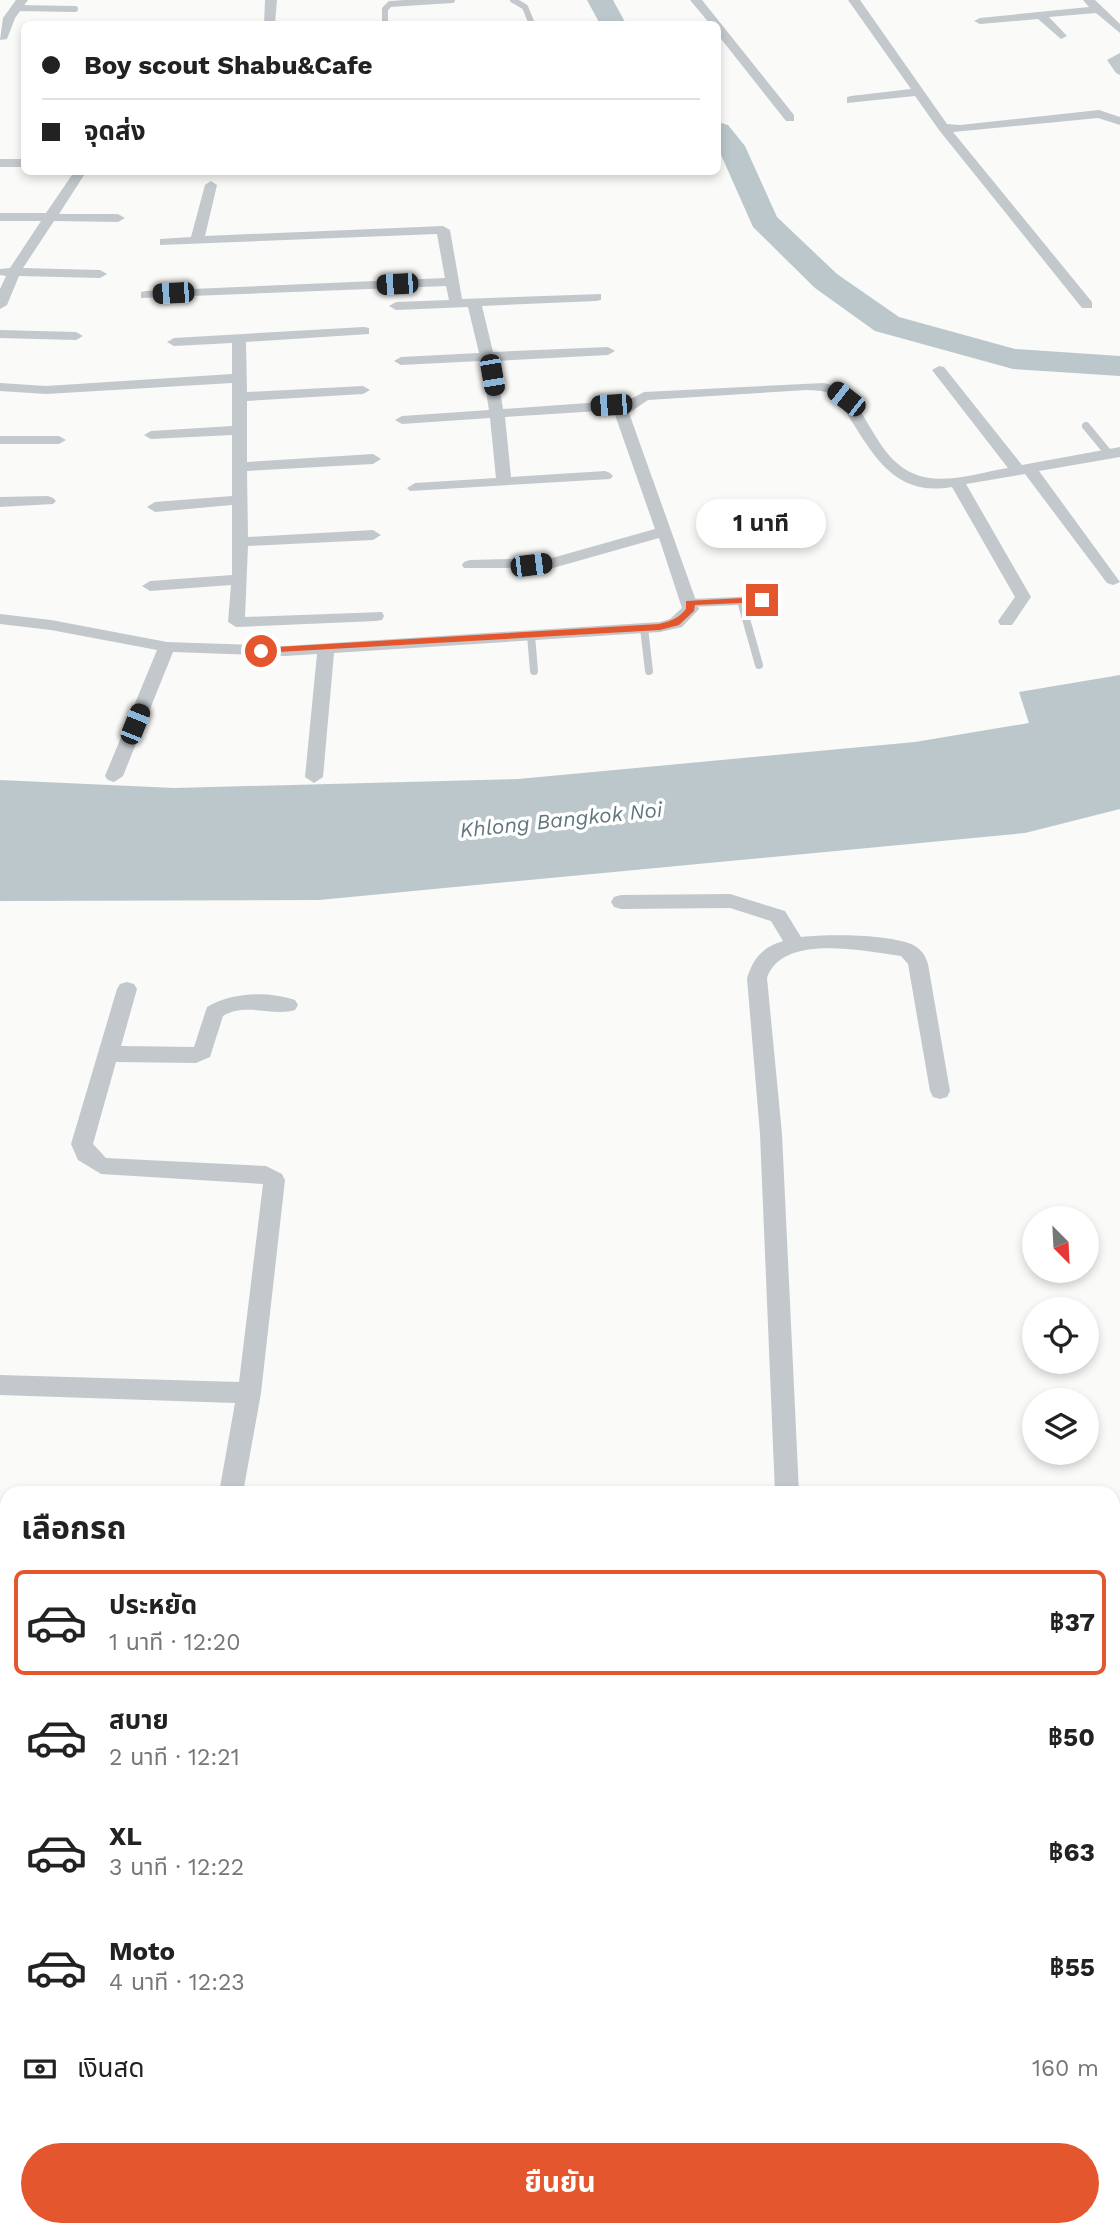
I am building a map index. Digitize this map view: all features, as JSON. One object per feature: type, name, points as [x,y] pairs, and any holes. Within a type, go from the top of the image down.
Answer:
[{"type":"street","points":[[270,21],[271,0]]},
{"type":"street","points":[[696,0],[712,21]]},
{"type":"street","points":[[854,0],[940,122],[1087,305]]},
{"type":"street","points":[[1089,0],[1120,30]]},
{"type":"street","points":[[3,37],[9,18],[19,4]]},
{"type":"street","points":[[980,21],[1099,9]]},
{"type":"street","points":[[1041,15],[1061,36]]},
{"type":"street","points":[[721,32],[790,118]]},
{"type":"street","points":[[1120,56],[1113,61],[1120,71]]},
{"type":"street","points":[[851,100],[919,92]]},
{"type":"street","points":[[940,122],[960,129],[1099,114],[1120,121]]},
{"type":"street","points":[[0,163],[21,163]]},
{"type":"street","points":[[0,305],[7,272],[78,175]]},
{"type":"street","points":[[197,240],[211,185]]},
{"type":"street","points":[[0,217],[118,218]]},
{"type":"street","points":[[165,242],[443,230],[456,303]]},
{"type":"street","points":[[7,272],[100,274]]},
{"type":"street","points":[[146,295],[452,282]]},
{"type":"street","points":[[396,306],[596,297]]},
{"type":"street","points":[[474,303],[489,357],[499,413],[504,482]]},
{"type":"street","points":[[174,342],[364,331]]},
{"type":"street","points":[[0,334],[76,336]]},
{"type":"street","points":[[239,338],[240,579],[237,624],[376,617]]},
{"type":"street","points":[[401,361],[608,351]]},
{"type":"street","points":[[939,370],[1113,580]]},
{"type":"street","points":[[0,387],[46,390],[239,377]]},
{"type":"street","points":[[0,619],[51,625],[167,647],[285,651],[644,628],[676,623],[691,609],[690,603],[621,412],[644,396],[807,386],[832,388],[846,399],[889,467],[900,475],[926,484],[1114,453]]},
{"type":"street","points":[[239,397],[363,390]]},
{"type":"street","points":[[402,421],[633,404]]},
{"type":"street","points":[[151,435],[239,430]]},
{"type":"street","points":[[0,440],[59,440]]},
{"type":"street","points":[[239,467],[373,459]]},
{"type":"street","points":[[415,488],[605,476]]},
{"type":"street","points":[[956,481],[1023,597],[1006,621]]},
{"type":"street","points":[[155,507],[239,500]]},
{"type":"street","points":[[0,502],[48,501]]},
{"type":"street","points":[[470,565],[552,563],[664,531]]},
{"type":"street","points":[[239,542],[373,535]]},
{"type":"street","points":[[150,586],[240,579]]},
{"type":"street","points":[[114,776],[167,647]]},
{"type":"street","points":[[314,777],[326,648]]},
{"type":"street","points":[[621,902],[730,901],[778,916],[784,922],[794,943]]},
{"type":"street","points":[[787,1486],[771,1134],[758,964],[764,958],[794,943],[840,943],[906,950],[916,957],[940,1091]]},
{"type":"street","points":[[127,989],[82,1144],[95,1164],[101,1167],[266,1175],[274,1180],[249,1392],[232,1486]]},
{"type":"street","points":[[108,1054],[196,1055],[203,1052],[214,1012],[218,1009],[235,1003],[288,1005]]},
{"type":"street","points":[[0,1385],[249,1392]]},
{"type":"lane","points":[[385,21],[386,9],[390,4],[452,0]]},
{"type":"lane","points":[[513,0],[525,7],[531,21]]},
{"type":"lane","points":[[19,4],[75,9]]},
{"type":"lane","points":[[1086,426],[1114,453]]},
{"type":"lane","points":[[690,603],[762,600]]},
{"type":"lane","points":[[741,601],[759,665]]},
{"type":"lane","points":[[644,628],[649,671]]},
{"type":"lane","points":[[531,635],[534,671]]},
{"type":"water","name":"Khlong Bangkok Noi","points":[[1120,675],[1120,809],[1025,833],[319,900],[0,901],[0,780],[174,788],[518,779],[915,742],[1029,723],[1019,692]]},
{"type":"waterway","points":[[600,0],[611,21]]},
{"type":"waterway","points":[[721,134],[731,146],[764,221],[826,281],[887,324],[1013,359],[1120,366]]},
{"type":"route","points":[[261,651],[660,627],[676,623],[691,609],[690,603],[762,600]]}]
